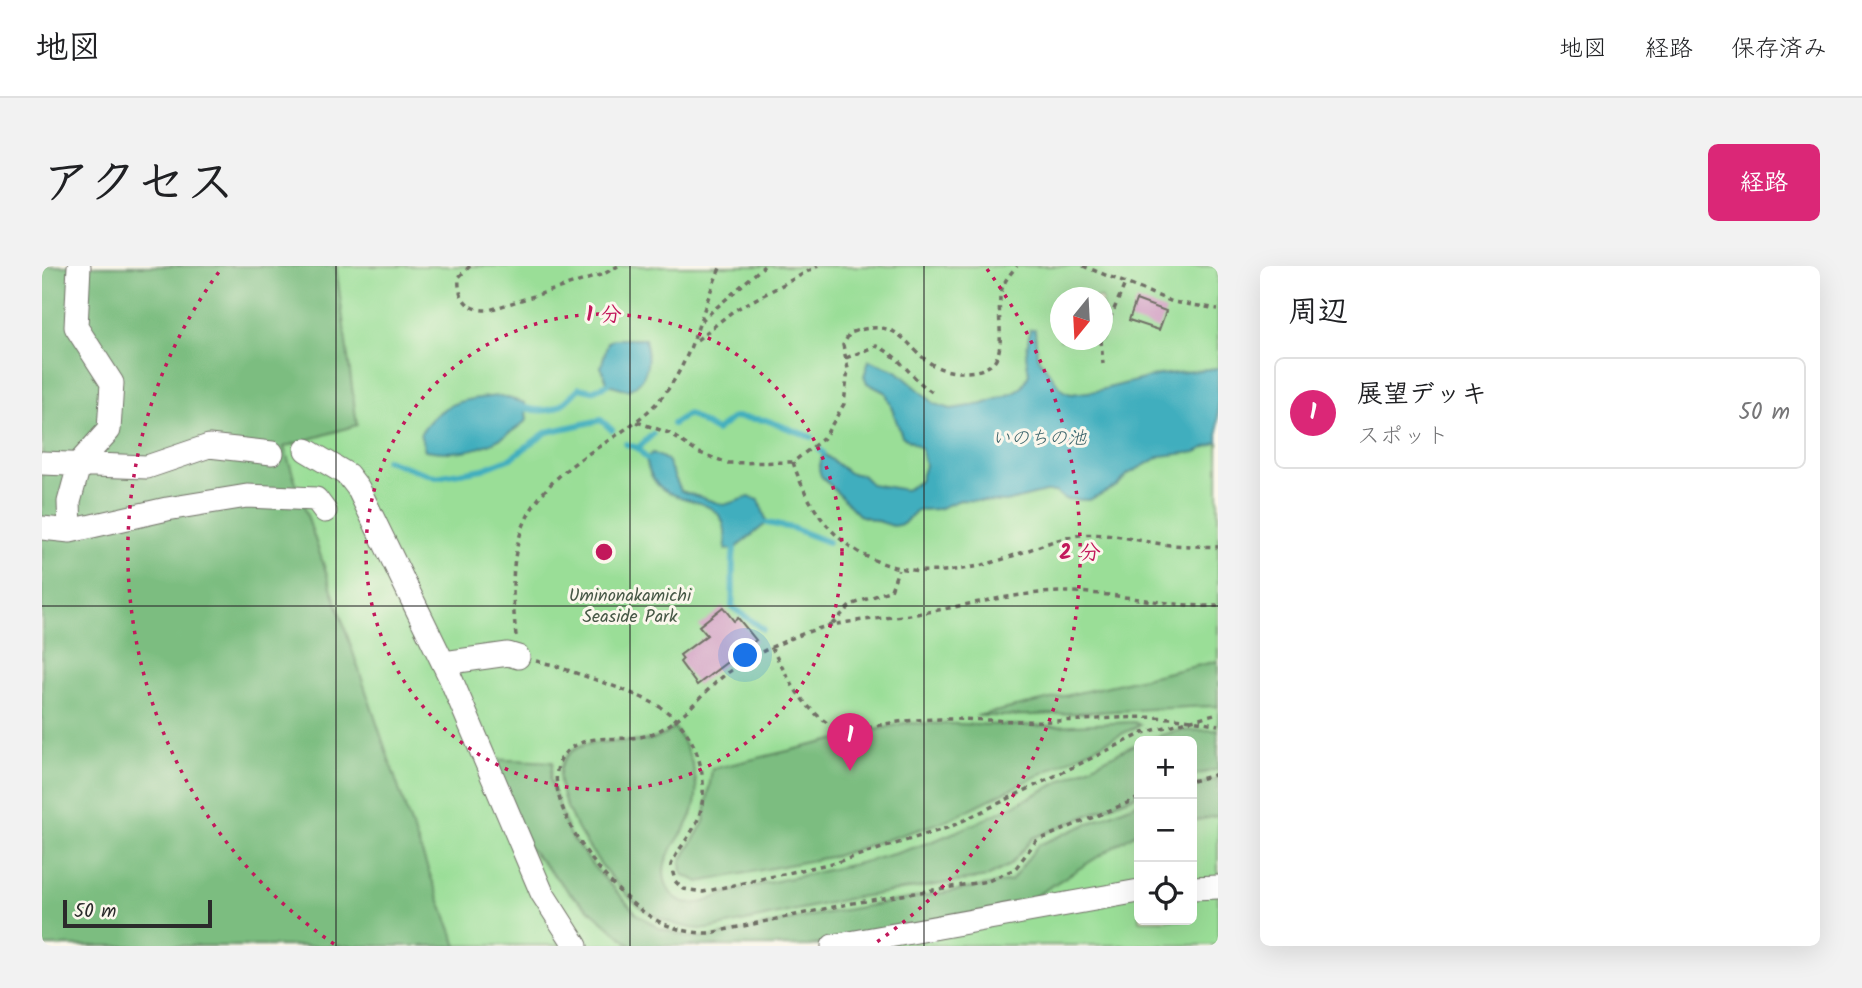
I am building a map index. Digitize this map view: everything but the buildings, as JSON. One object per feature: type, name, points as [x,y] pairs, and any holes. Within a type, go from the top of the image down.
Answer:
[{"type":"lane","points":[[70,531],[69,502],[80,462],[109,430],[112,383],[76,327],[79,266]]},
{"type":"lane","points":[[42,463],[80,462],[147,467],[209,446],[272,453]]},
{"type":"lane","points":[[306,450],[348,475],[358,488],[444,663],[517,840],[542,893],[576,946]]},
{"type":"lane","points":[[42,528],[70,531],[167,509],[247,496],[316,499],[325,510]]},
{"type":"lane","points":[[444,663],[508,654],[518,657]]},
{"type":"lane","points":[[1197,888],[1218,887]]},
{"type":"lane","points":[[833,946],[1134,892]]},
{"type":"path","points":[[470,266],[459,276],[458,287],[464,303],[477,310],[489,310],[604,274],[618,266]]},
{"type":"path","points":[[722,266],[699,322],[695,342],[666,392],[637,422],[565,469],[540,496],[525,522],[514,554],[511,589],[518,657],[554,665],[663,709],[690,741],[703,769],[702,796],[698,820],[671,865],[675,881],[683,889],[703,892],[837,862],[950,827],[1143,733],[1218,713]]},
{"type":"path","points":[[699,322],[764,266]]},
{"type":"path","points":[[695,342],[733,312],[818,266]]},
{"type":"path","points":[[637,422],[669,433],[697,452],[728,463],[793,462],[824,438],[844,404],[846,358],[843,345],[850,333],[876,326],[897,331],[932,365],[951,371],[969,372],[987,368],[998,355],[1003,339],[1000,296],[1006,278],[1017,266]]},
{"type":"path","points":[[1083,266],[1173,302],[1218,309]]},
{"type":"path","points":[[1113,312],[1125,284]]},
{"type":"path","points":[[846,358],[876,346],[891,352],[912,376],[934,393]]},
{"type":"path","points":[[1102,350],[1103,364]]},
{"type":"path","points":[[793,462],[809,502],[838,537],[870,561],[898,569],[932,573],[992,563],[1076,536],[1094,534],[1169,545],[1218,547]]},
{"type":"path","points":[[831,626],[851,606],[891,590],[898,569]]},
{"type":"path","points":[[1137,799],[1036,842],[1015,869],[988,881],[853,903],[710,933],[689,933],[660,924],[639,911],[604,874],[573,833],[555,779],[557,764],[568,749],[585,741],[651,735],[682,716],[722,678],[771,647],[848,620],[903,616],[1002,596],[1038,592],[1072,592],[1136,601],[1218,606]]},
{"type":"path","points":[[771,647],[787,680],[816,717],[845,735],[874,724],[928,718],[1053,721],[1132,715],[1191,719],[1218,725]]},
{"type":"path","points":[[1197,780],[1218,774]]},
{"type":"green space","name":"Uminonakamichi Seaside Park","points":[[42,266],[1218,266],[1218,945],[42,946]]},
{"type":"green space","points":[[42,266],[336,266],[357,425],[284,447],[408,816],[457,946],[42,946]]},
{"type":"green space","points":[[1218,661],[1218,706],[976,716]]},
{"type":"green space","points":[[1134,722],[1140,725],[948,820],[835,856],[699,882],[682,874],[681,861],[704,822],[712,769],[905,723],[1054,726]]},
{"type":"green space","points":[[674,727],[686,748],[696,782],[695,805],[691,817],[670,851],[664,868],[671,894],[688,903],[700,903],[733,891],[872,860],[927,843],[977,823],[1134,745],[1134,796],[1033,838],[1010,865],[987,877],[852,898],[709,929],[683,927],[643,909],[616,883],[573,821],[560,780],[562,764],[571,752],[584,745],[632,742],[663,736]]},
{"type":"green space","points":[[1218,730],[1218,769],[1197,775],[1197,736],[1160,736],[1175,731]]},
{"type":"green space","points":[[488,759],[553,762],[550,779],[569,834],[594,867],[637,914],[659,928],[689,937],[712,937],[816,915],[1011,881],[1038,845],[1134,804],[1134,834],[1013,910],[808,946],[632,946],[570,893],[521,839]]},
{"type":"green space","points":[[1218,779],[1218,816],[1197,820],[1197,785]]},
{"type":"water","name":"いのちの池","points":[[1030,329],[1035,329],[1037,356],[1063,391],[1071,394],[1096,391],[1159,375],[1218,368],[1218,442],[1196,452],[1161,456],[1128,474],[1117,486],[1089,500],[1065,499],[1055,492],[1045,492],[1006,502],[960,500],[938,509],[917,510],[903,524],[893,526],[859,515],[821,476],[819,469],[823,453],[849,473],[862,475],[871,484],[906,490],[920,481],[925,465],[921,448],[902,436],[886,393],[867,383],[864,376],[869,360],[897,371],[935,404],[951,409],[983,404],[1016,392],[1023,386],[1029,374],[1026,355]]},
{"type":"water","points":[[614,339],[645,339],[647,362],[644,375],[628,390],[608,384],[601,367],[608,342]]},
{"type":"water","points":[[501,396],[525,403],[527,420],[504,437],[480,447],[454,452],[425,450],[420,434],[445,408],[465,400]]},
{"type":"water","points":[[653,453],[667,460],[681,491],[724,505],[749,497],[759,500],[767,523],[734,549],[726,550],[725,530],[717,513],[698,502],[676,496],[657,484],[650,474],[646,458]]},
{"type":"waterway","points":[[525,408],[549,410],[567,401],[579,388],[592,391],[608,384]]},
{"type":"waterway","points":[[673,424],[688,414],[716,431],[734,417],[766,420],[811,437]]},
{"type":"waterway","points":[[386,460],[436,477],[483,469],[511,458],[547,432],[601,420],[612,430]]},
{"type":"waterway","points":[[638,448],[653,434]]},
{"type":"waterway","points":[[626,444],[638,448],[646,458]]},
{"type":"waterway","points":[[820,450],[823,453]]},
{"type":"waterway","points":[[767,523],[792,528],[828,542]]},
{"type":"waterway","points":[[734,549],[732,607],[763,629]]},
{"type":"place","name":"展望デッキ","points":[[850,771]]}]
